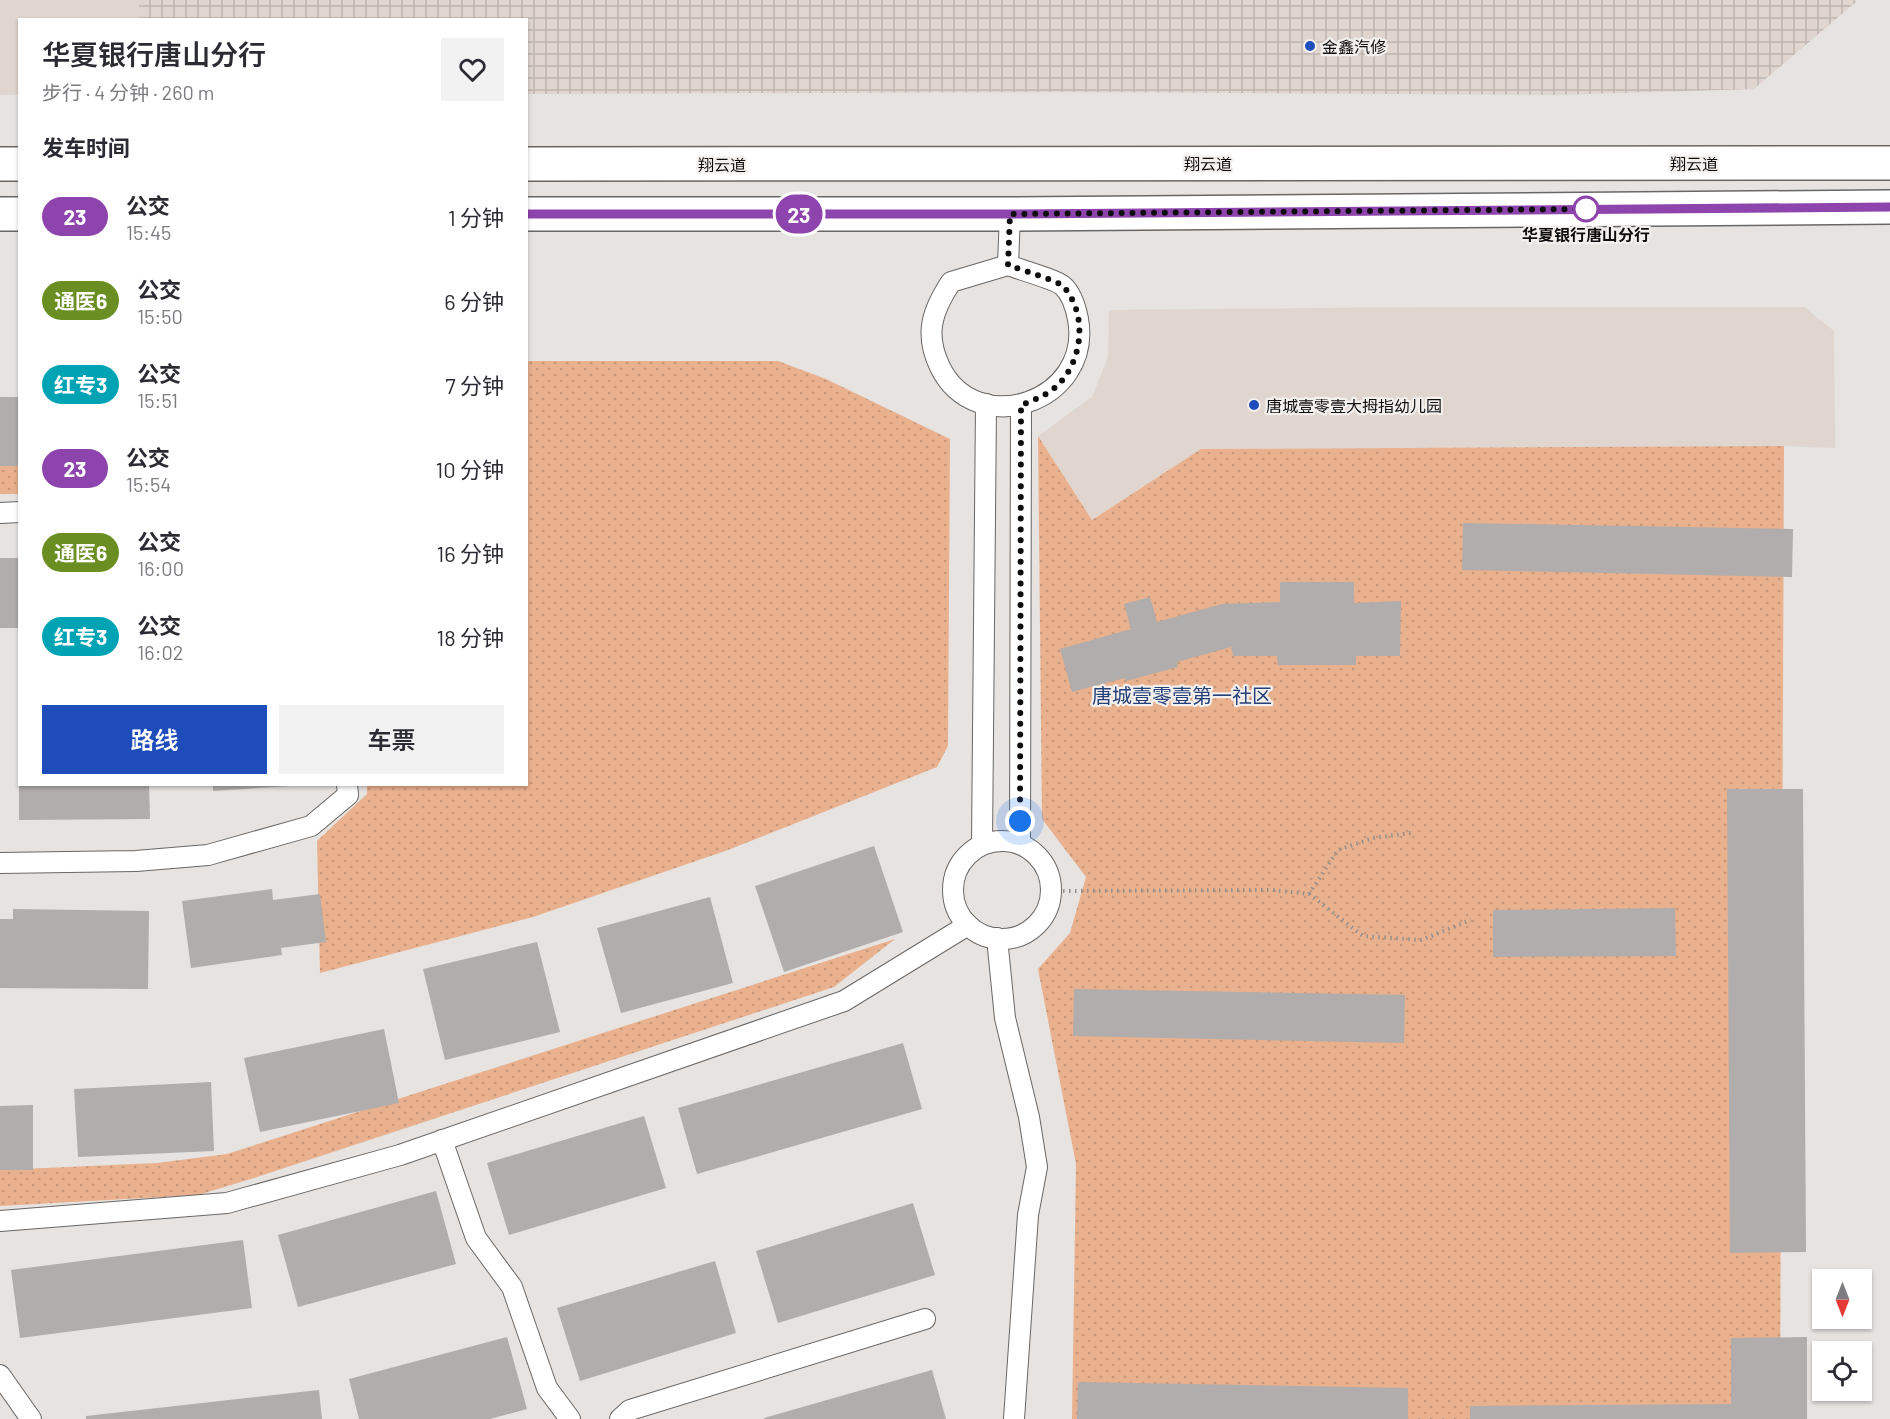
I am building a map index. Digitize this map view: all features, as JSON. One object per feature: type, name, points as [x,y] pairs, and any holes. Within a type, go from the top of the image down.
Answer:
[{"type":"main road","name":"翔云道","points":[[528,164],[1890,163]]},
{"type":"main road","points":[[0,165],[18,164]]},
{"type":"main road","points":[[528,214],[1010,214],[1890,207]]},
{"type":"main road","points":[[0,214],[18,214]]},
{"type":"lane","points":[[1008,265],[1010,214]]},
{"type":"lane","points":[[1008,265],[1063,285],[1076,307],[1080,332],[1076,357],[1063,380],[1044,396],[1021,405],[1003,407],[986,404],[962,394],[944,376],[933,353],[931,328],[937,303],[951,282],[1008,265]]},
{"type":"lane","points":[[982,845],[986,404]]},
{"type":"lane","points":[[1020,844],[1021,405]]},
{"type":"lane","points":[[0,513],[18,512]]},
{"type":"lane","points":[[0,863],[136,861],[208,855],[311,826],[348,795],[347,786]]},
{"type":"lane","points":[[1007,841],[1020,844],[1033,851],[1050,876],[1051,891],[1048,907],[1040,920],[1028,931],[1013,937],[997,938],[982,934],[968,925],[959,913],[954,897],[954,882],[959,867],[969,854],[982,845],[1007,841]]},
{"type":"lane","points":[[0,1221],[227,1203],[400,1155],[844,1001],[968,925]]},
{"type":"lane","points":[[997,938],[1005,1018],[1029,1117],[1037,1167],[1028,1215],[1014,1419]]},
{"type":"lane","points":[[442,1140],[476,1238],[512,1287],[547,1388],[570,1419]]},
{"type":"lane","points":[[629,1416],[925,1319]]},
{"type":"lane","points":[[0,1375],[31,1419]]},
{"type":"path","points":[[1309,894],[1338,850],[1373,838],[1411,833]]},
{"type":"path","points":[[1051,891],[1272,890],[1309,894],[1363,936],[1420,940],[1472,920]]},
{"type":"shaded area","points":[[0,0],[139,0],[139,18],[18,18],[18,95],[0,95]]},
{"type":"shaded area","points":[[139,0],[1856,0],[1754,89],[1556,95],[1065,92],[528,94],[528,18],[139,18]]},
{"type":"shaded area","points":[[1804,307],[1834,331],[1835,448],[1784,446],[1201,449],[1092,520],[1038,436],[1092,397],[1108,357],[1109,310]]},
{"type":"shaded area","points":[[528,361],[778,361],[826,379],[950,439],[948,746],[937,767],[728,850],[533,917],[320,973],[317,841],[367,794],[367,786],[528,786]]},
{"type":"shaded area","points":[[0,423],[18,423],[18,494],[0,494]]},
{"type":"shaded area","points":[[1038,436],[1092,520],[1201,449],[1784,446],[1780,1419],[1072,1419],[1076,1164],[1038,969],[1070,933],[1086,877],[1042,819]]},
{"type":"shaded area","points":[[895,939],[834,987],[198,1195],[0,1206],[0,1170],[157,1163],[227,1154]]},
{"type":"building","points":[[0,397],[18,397],[18,466],[0,466]]},
{"type":"building","points":[[1463,523],[1793,529],[1792,577],[1462,570]]},
{"type":"building","points":[[0,558],[18,558],[18,628],[0,628]]},
{"type":"building","points":[[1280,582],[1354,582],[1354,603],[1401,601],[1400,656],[1356,656],[1356,665],[1278,665],[1277,656],[1233,656],[1231,647],[1177,662],[1178,667],[1072,692],[1060,649],[1131,629],[1124,604],[1150,597],[1157,622],[1222,604],[1280,602]]},
{"type":"building","points":[[19,786],[149,786],[150,819],[19,820]]},
{"type":"building","points":[[213,786],[291,786],[213,791]]},
{"type":"building","points":[[1727,789],[1803,789],[1806,1252],[1730,1253]]},
{"type":"building","points":[[874,846],[903,932],[784,972],[755,886]]},
{"type":"building","points":[[272,889],[273,900],[320,894],[326,942],[281,948],[282,955],[191,968],[182,901]]},
{"type":"building","points":[[710,897],[733,983],[621,1013],[597,928]]},
{"type":"building","points":[[1675,908],[1676,956],[1493,957],[1493,910]]},
{"type":"building","points":[[13,909],[149,911],[148,989],[0,988],[0,919],[13,919]]},
{"type":"building","points":[[537,942],[560,1032],[445,1060],[423,969]]},
{"type":"building","points":[[1074,989],[1405,995],[1404,1043],[1073,1036]]},
{"type":"building","points":[[384,1029],[399,1103],[260,1132],[244,1058]]},
{"type":"building","points":[[903,1043],[922,1109],[697,1174],[678,1108]]},
{"type":"building","points":[[211,1082],[214,1151],[78,1157],[74,1089]]},
{"type":"building","points":[[33,1105],[33,1170],[0,1170],[0,1106]]},
{"type":"building","points":[[644,1116],[666,1188],[509,1235],[487,1163]]},
{"type":"building","points":[[436,1191],[456,1264],[298,1307],[278,1235]]},
{"type":"building","points":[[913,1203],[935,1275],[778,1323],[756,1251]]},
{"type":"building","points":[[243,1240],[252,1308],[20,1338],[11,1270]]},
{"type":"building","points":[[715,1261],[736,1333],[580,1381],[557,1308]]},
{"type":"building","points":[[507,1337],[527,1409],[490,1419],[359,1419],[349,1379]]},
{"type":"building","points":[[1807,1337],[1807,1419],[1470,1419],[1470,1406],[1731,1404],[1731,1338]]},
{"type":"building","points":[[932,1370],[946,1419],[764,1419],[764,1418]]},
{"type":"building","points":[[1078,1382],[1408,1388],[1408,1419],[1077,1419]]},
{"type":"building","points":[[319,1390],[322,1419],[86,1419],[86,1416]]},
{"type":"bus line","name":"23","points":[[528,214],[1010,214],[1890,207]]},
{"type":"place","name":"金鑫汽修","points":[[1310,46]]},
{"type":"place","name":"华夏银行唐山分行","points":[[1586,209]]},
{"type":"place","name":"唐城壹零壹大拇指幼儿园","points":[[1254,405]]},
{"type":"district","name":"唐城壹零壹第一社区","points":[[1182,695]]},
{"type":"route","points":[[1020,821],[1021,405],[1044,396],[1063,380],[1076,357],[1080,332],[1076,307],[1063,285],[1008,265],[1010,214],[1594,209],[1586,209]]}]
